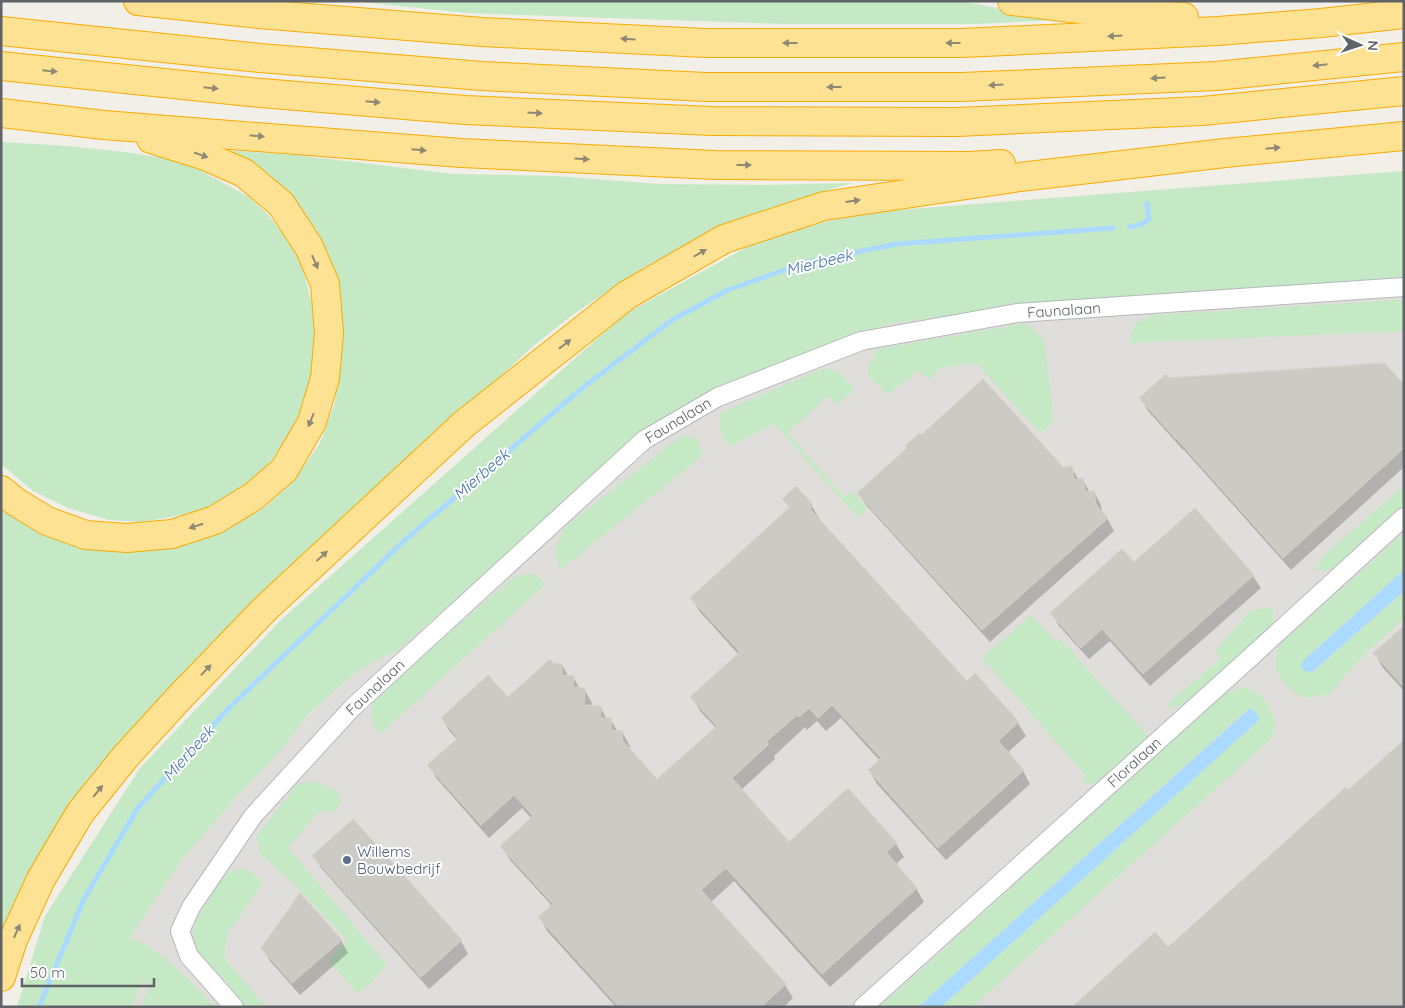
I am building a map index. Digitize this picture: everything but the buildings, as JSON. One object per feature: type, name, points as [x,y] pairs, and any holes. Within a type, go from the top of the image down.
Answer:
[{"type":"highway","points":[[138,1],[259,14],[482,32],[706,43],[962,43],[1218,31],[1404,14]]},
{"type":"highway","points":[[1012,1],[1121,14],[1321,23]]},
{"type":"highway","points":[[1,31],[260,58],[482,76],[706,86],[962,87],[1216,76],[1404,57]]},
{"type":"highway","points":[[1,66],[250,92],[455,109],[712,121],[976,121],[1202,111],[1404,91]]},
{"type":"highway","points":[[1,112],[104,124],[461,153],[716,165],[969,166],[1225,152]]},
{"type":"highway","points":[[1,490],[16,502],[47,521],[86,535],[127,538],[172,534],[215,520],[254,496],[284,470],[312,422],[325,378],[329,333],[325,284],[309,247],[281,204],[244,173],[205,156],[104,124]]},
{"type":"highway","points":[[1,977],[13,940],[41,879],[80,814],[126,756],[181,696],[266,608],[464,424],[627,295],[724,239],[824,206],[1020,177],[1225,152],[1404,136]]},
{"type":"street","name":"Faunalaan","points":[[234,1007],[189,956],[180,931],[192,907],[253,816],[352,708],[644,440],[718,396],[861,340],[1017,313],[1404,287]]},
{"type":"street","name":"Floralaan","points":[[863,1007],[1404,517]]},
{"type":"shaded area","points":[[1404,198],[1404,1007],[104,1007],[107,935],[651,344]]},
{"type":"green space","points":[[352,1],[962,1],[1033,13],[1104,18],[975,24],[786,24],[466,13]]},
{"type":"green space","points":[[1,142],[68,146],[164,158],[199,170],[249,197],[268,215],[288,240],[302,266],[314,315],[316,353],[310,390],[293,429],[267,467],[235,493],[200,511],[144,522],[109,520],[68,508],[33,491],[1,464]]},
{"type":"green space","points":[[207,149],[295,155],[454,174],[554,176],[659,184],[765,185],[853,183],[813,194],[721,226],[641,269],[571,316],[532,347],[493,383],[451,428],[157,706],[1,944],[1,503],[35,523],[199,539],[233,525],[264,508],[293,482],[320,443],[335,403],[338,375],[322,257]]},
{"type":"green space","points":[[1404,171],[1404,278],[987,310],[888,324],[733,381],[635,440],[397,651],[381,657],[352,675],[310,713],[274,758],[238,795],[182,859],[130,938],[149,946],[189,979],[214,1007],[142,1007],[149,985],[143,979],[132,1007],[17,1007],[45,916],[140,768],[282,619],[625,314],[758,241],[858,213]]},
{"type":"green space","points":[[1404,301],[1404,331],[1129,343],[1134,324],[1152,315]]},
{"type":"green space","points":[[1026,323],[1044,340],[1054,421],[1040,433],[976,363],[939,368],[930,380],[918,371],[888,394],[867,375],[877,349]]},
{"type":"green space","points":[[824,368],[840,373],[854,389],[837,405],[828,396],[787,433],[844,497],[851,491],[867,508],[858,518],[774,424],[729,446],[720,431],[720,413]]},
{"type":"green space","points":[[682,435],[697,439],[703,455],[560,570],[555,549],[565,527]]},
{"type":"green space","points":[[1404,485],[1404,508],[1334,569],[1314,571],[1325,555]]},
{"type":"green space","points":[[1404,533],[1404,570],[1302,662],[1313,672],[1404,591],[1404,619],[1366,652],[1329,694],[1302,698],[1283,682],[1279,676],[1276,655],[1279,645]]},
{"type":"green space","points":[[535,574],[546,584],[380,734],[371,719],[372,704],[383,688],[517,575]]},
{"type":"green space","points":[[1273,607],[1273,624],[1190,702],[1172,708],[1168,704],[1221,658],[1215,651],[1251,610]]},
{"type":"green space","points":[[1031,615],[1056,642],[1061,640],[1148,736],[1102,782],[1093,784],[1082,782],[1086,776],[982,658]]},
{"type":"green space","points":[[1244,687],[1260,696],[1272,711],[1275,726],[1271,739],[972,1007],[941,1007],[1259,720],[1256,712],[1249,708],[918,1007],[880,1007],[1225,693]]},
{"type":"green space","points":[[313,781],[335,790],[341,801],[336,811],[319,811],[288,848],[387,965],[367,987],[356,993],[329,960],[347,940],[291,881],[261,855],[256,837],[298,783]]},
{"type":"green space","points":[[245,868],[263,882],[227,934],[224,958],[266,1007],[242,1007],[194,949],[193,927],[223,873]]},
{"type":"water","points":[[1404,570],[1404,591],[1312,672],[1304,671],[1301,668],[1302,662]]},
{"type":"water","points":[[1250,708],[1256,712],[1259,720],[941,1007],[918,1007]]},
{"type":"waterway","name":"Mierbeek","points":[[1130,227],[1142,224],[1149,219],[1147,204]]},
{"type":"waterway","name":"Mierbeek","points":[[39,1007],[84,899],[138,808],[229,708],[405,540],[581,389],[672,320],[728,290],[807,262],[897,244],[1113,228]]},
{"type":"place","name":"Willems Bouwbedrijf","points":[[347,860]]}]
